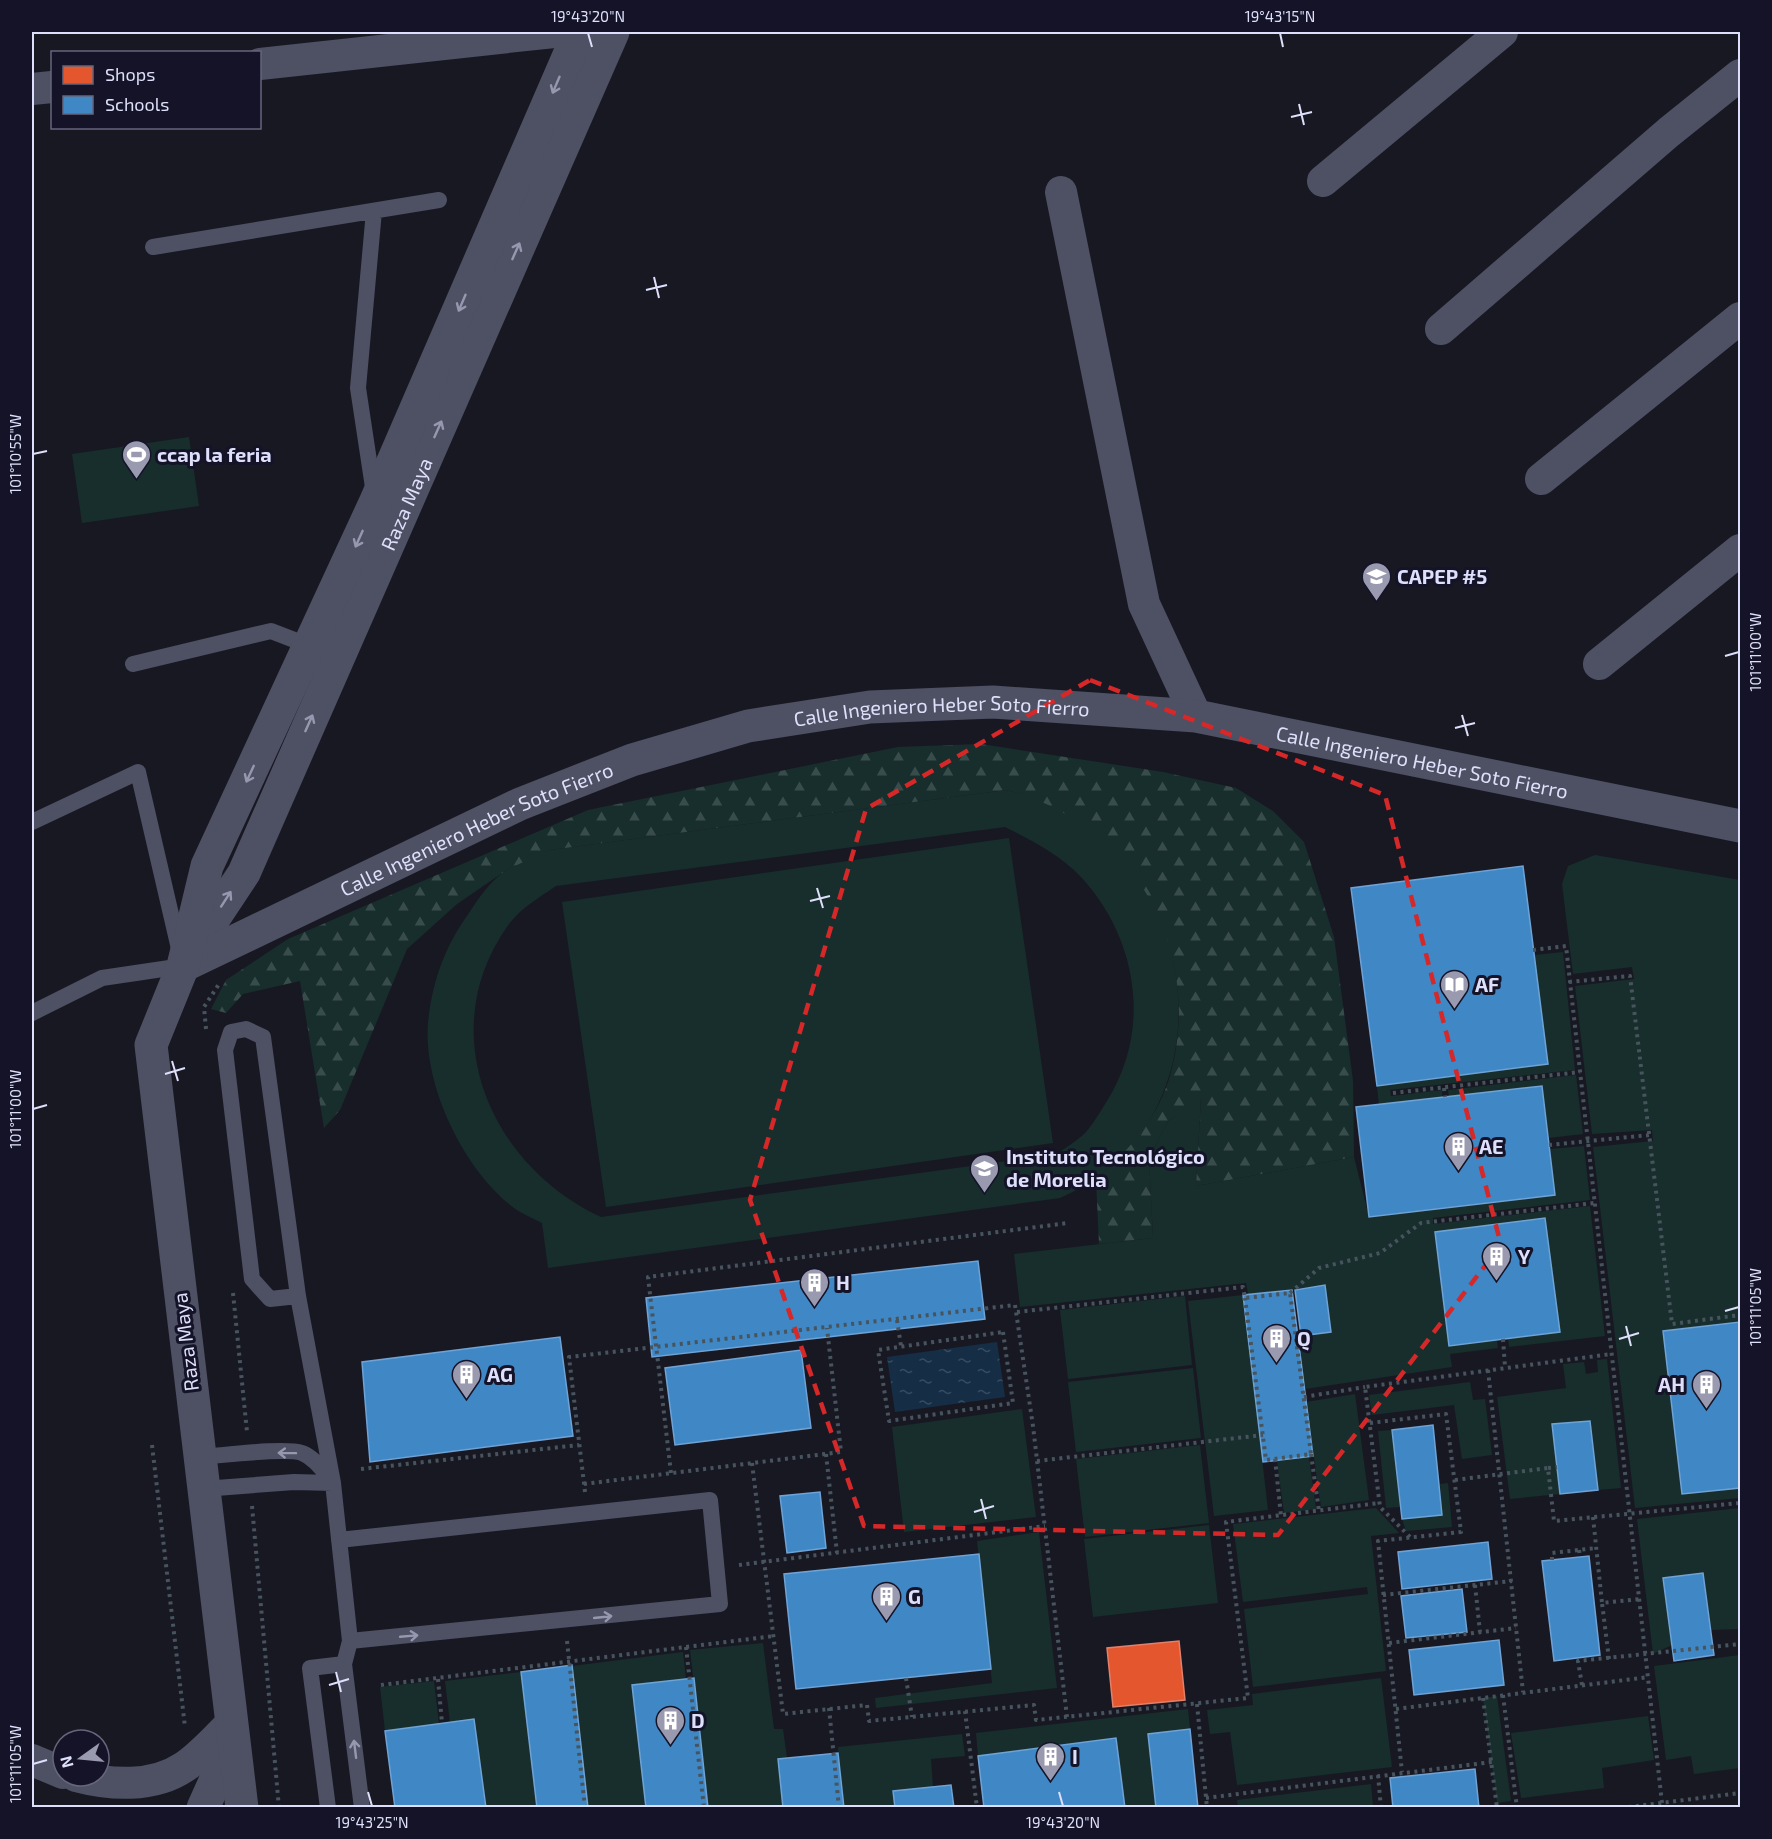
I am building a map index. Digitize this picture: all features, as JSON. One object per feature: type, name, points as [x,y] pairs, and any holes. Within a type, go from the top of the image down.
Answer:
[{"type":"street","points":[[261,64],[554,32]]},
{"type":"street","name":"Raza Maya","points":[[183,966],[244,873],[387,509],[579,32]]},
{"type":"street","name":"Raza Maya","points":[[242,1808],[151,1045],[183,966],[207,866],[310,646],[387,509],[613,32]]},
{"type":"street","points":[[1323,181],[1502,32]]},
{"type":"street","points":[[1441,329],[1669,132],[1740,75]]},
{"type":"street","points":[[32,89],[51,87]]},
{"type":"street","points":[[1061,192],[1144,604],[1196,716]]},
{"type":"street","points":[[1541,478],[1740,318]]},
{"type":"street","points":[[1599,664],[1740,550]]},
{"type":"street","name":"Calle Ingeniero Heber Soto Fierro","points":[[183,966],[520,804],[632,760],[748,726],[870,707],[993,702],[1196,716],[1740,826]]},
{"type":"street","points":[[111,1781],[123,1783],[154,1780],[184,1767],[232,1723]]},
{"type":"street","name":"Raza Maya","points":[[203,1808],[220,1770],[232,1723]]},
{"type":"street","points":[[32,1760],[51,1768]]},
{"type":"lane","points":[[153,247],[439,200]]},
{"type":"lane","points":[[374,211],[358,388],[387,509]]},
{"type":"lane","points":[[133,664],[271,631],[310,646]]},
{"type":"lane","points":[[32,822],[138,772],[183,966],[102,978],[32,1012]]},
{"type":"lane","points":[[298,1296],[270,1299],[252,1279],[225,1050],[231,1032],[246,1029],[263,1036],[298,1296],[333,1483],[350,1641],[344,1664],[362,1808]]},
{"type":"lane","points":[[201,1473],[265,1452],[302,1453],[317,1463],[333,1483]]},
{"type":"lane","points":[[201,1473],[294,1482],[333,1483]]},
{"type":"lane","points":[[339,1540],[710,1500],[720,1604],[350,1641]]},
{"type":"lane","points":[[328,1808],[310,1668],[344,1664]]},
{"type":"path","points":[[1533,950],[1566,946],[1662,1803]]},
{"type":"path","points":[[1569,982],[1630,976],[1672,1324],[1740,1315]]},
{"type":"path","points":[[207,1030],[204,1007],[220,981]]},
{"type":"path","points":[[1393,1093],[1580,1072]]},
{"type":"path","points":[[1444,1088],[1445,1097]]},
{"type":"path","points":[[1549,1145],[1650,1135]]},
{"type":"path","points":[[1245,1298],[1290,1293],[1319,1268],[1380,1253],[1421,1223],[1594,1203]]},
{"type":"path","points":[[671,1473],[648,1277],[1068,1223]]},
{"type":"path","points":[[1017,1312],[1243,1287],[1266,1460],[1311,1454]]},
{"type":"path","points":[[233,1289],[248,1442]]},
{"type":"path","points":[[1290,1293],[1319,1511]]},
{"type":"path","points":[[587,1513],[569,1357],[1015,1305],[1037,1461],[1067,1717]]},
{"type":"path","points":[[897,1320],[901,1346]]},
{"type":"path","points":[[584,1484],[841,1452],[827,1328]]},
{"type":"path","points":[[1003,1332],[1013,1403],[888,1421],[878,1350],[901,1346],[1003,1332]]},
{"type":"path","points":[[1503,1339],[1505,1367]]},
{"type":"path","points":[[1304,1397],[1505,1367],[1611,1354]]},
{"type":"path","points":[[1488,1370],[1523,1692]]},
{"type":"path","points":[[1365,1388],[1380,1507],[1411,1537]]},
{"type":"path","points":[[1370,1424],[1446,1414],[1461,1532],[1378,1540],[1402,1772]]},
{"type":"path","points":[[1037,1461],[1263,1435]]},
{"type":"path","points":[[152,1445],[186,1731]]},
{"type":"path","points":[[361,1469],[579,1445]]},
{"type":"path","points":[[826,1454],[837,1552]]},
{"type":"path","points":[[1275,1459],[1281,1516]]},
{"type":"path","points":[[752,1463],[783,1714],[867,1705],[869,1721],[1034,1705],[1036,1720],[1248,1698],[1226,1522],[1379,1503]]},
{"type":"path","points":[[1455,1480],[1557,1467]]},
{"type":"path","points":[[1548,1468],[1554,1521],[1740,1503]]},
{"type":"path","points":[[252,1502],[279,1808]]},
{"type":"path","points":[[1593,1517],[1609,1659]]},
{"type":"path","points":[[717,1567],[1045,1526]]},
{"type":"path","points":[[1552,1560],[1552,1553],[1596,1548]]},
{"type":"path","points":[[1579,1550],[1580,1556]]},
{"type":"path","points":[[1383,1595],[1512,1581]]},
{"type":"path","points":[[1475,1585],[1480,1632]]},
{"type":"path","points":[[1602,1603],[1640,1599]]},
{"type":"path","points":[[566,1621],[585,1808]]},
{"type":"path","points":[[1389,1643],[1516,1628]]},
{"type":"path","points":[[381,1685],[774,1636]]},
{"type":"path","points":[[1582,1685],[1578,1659],[1609,1659],[1740,1644]]},
{"type":"path","points":[[686,1647],[704,1808]]},
{"type":"path","points":[[1396,1709],[1649,1677]]},
{"type":"path","points":[[906,1678],[912,1717]]},
{"type":"path","points":[[438,1679],[442,1723]]},
{"type":"path","points":[[1503,1695],[1516,1808]]},
{"type":"path","points":[[1483,1698],[1497,1808]]},
{"type":"path","points":[[1197,1704],[1207,1808]]},
{"type":"path","points":[[829,1708],[839,1808]]},
{"type":"path","points":[[965,1711],[977,1808]]},
{"type":"path","points":[[1206,1798],[1492,1762]]},
{"type":"path","points":[[1378,1775],[1381,1808]]},
{"type":"path","points":[[1621,1808],[1740,1793]]},
{"type":"highlighted area","points":[[1090,680],[1385,795],[1501,1245],[1278,1535],[864,1526],[750,1200],[866,809]]},
{"type":"green space","name":"ccap la feria","points":[[189,437],[199,506],[82,523],[72,454]]},
{"type":"green space","points":[[981,744],[1163,772],[1236,788],[1273,811],[1304,842],[1334,937],[1353,1081],[1354,1157],[1196,1186],[1201,1099],[1168,1121],[1149,1158],[1153,1238],[1099,1244],[1096,1179],[1120,1157],[1142,1131],[1166,1088],[1179,1025],[1177,980],[1166,936],[1148,896],[1122,860],[1089,830],[1050,806],[1006,790],[550,850],[508,869],[457,904],[407,949],[340,1110],[324,1128],[300,981],[243,994],[226,1013],[211,1009],[226,980],[288,939],[588,810],[898,747]]},
{"type":"green space","points":[[1006,790],[1039,800],[1070,814],[1089,827],[1130,867],[1159,915],[1175,968],[1178,1023],[1169,1077],[1146,1126],[1110,1167],[1060,1198],[548,1268],[542,1223],[517,1210],[496,1192],[463,1149],[450,1125],[432,1073],[428,1047],[428,1023],[436,979],[441,965],[453,938],[477,901],[502,873],[529,858],[550,850]],"holes":[[[1005,827],[1046,849],[1081,877],[1100,901],[1115,928],[1126,956],[1132,985],[1134,1015],[1130,1044],[1121,1073],[1090,1127],[1080,1138],[1057,1154],[601,1217],[562,1194],[529,1164],[502,1129],[484,1091],[475,1050],[475,1007],[486,965],[509,924],[525,908],[556,886]]]},
{"type":"green space","points":[[1009,838],[1053,1143],[606,1207],[562,902]]},
{"type":"green space","points":[[1595,855],[1740,880],[1740,1322],[1663,1331],[1682,1494],[1740,1488],[1740,1498],[1635,1508],[1593,1147],[1653,1141],[1652,1130],[1592,1134],[1575,986],[1634,979],[1632,967],[1573,974],[1562,884],[1568,866]]},
{"type":"green space","points":[[1563,952],[1575,1070],[1390,1090],[1391,1096],[1442,1090],[1442,1098],[1379,1105],[1377,1086],[1548,1064],[1534,955]]},
{"type":"green space","points":[[1576,1075],[1583,1134],[1549,1138],[1542,1086],[1449,1097],[1448,1090]]},
{"type":"green space","points":[[1201,1098],[1196,1186],[1354,1157],[1369,1217],[1555,1195],[1550,1149],[1584,1146],[1590,1200],[1433,1218],[1433,1224],[1590,1206],[1605,1336],[1509,1347],[1508,1339],[1560,1332],[1545,1218],[1435,1232],[1449,1346],[1497,1340],[1498,1348],[1450,1354],[1452,1367],[1305,1389],[1298,1336],[1331,1332],[1325,1286],[1248,1294],[1246,1283],[1020,1307],[1014,1254],[1153,1238],[1149,1158],[1168,1121]]},
{"type":"green space","points":[[1243,1295],[1268,1510],[1214,1516],[1188,1301]]},
{"type":"green space","points":[[1185,1296],[1192,1365],[1068,1379],[1060,1310]]},
{"type":"green space","points":[[1607,1359],[1621,1488],[1598,1490],[1590,1421],[1553,1424],[1560,1494],[1510,1499],[1497,1397],[1566,1388],[1563,1364],[1584,1362],[1586,1374],[1598,1372],[1597,1360]]},
{"type":"green space","points":[[1193,1368],[1201,1438],[1076,1452],[1068,1382]]},
{"type":"green space","points":[[1470,1382],[1473,1400],[1485,1399],[1492,1455],[1462,1459],[1454,1405],[1372,1415],[1369,1395]]},
{"type":"green space","points":[[1355,1394],[1369,1500],[1321,1507],[1306,1402]]},
{"type":"green space","points":[[1022,1409],[1036,1517],[904,1532],[892,1427]]},
{"type":"green space","points":[[1392,1430],[1400,1507],[1386,1508],[1378,1431]]},
{"type":"green space","points":[[1200,1445],[1209,1523],[1085,1537],[1076,1459]]},
{"type":"green space","points":[[1309,1457],[1316,1509],[1284,1513],[1277,1461]]},
{"type":"green space","points":[[1448,1483],[1452,1527],[1406,1531],[1402,1519],[1442,1515],[1440,1484]]},
{"type":"green space","points":[[1376,1508],[1399,1533],[1371,1536],[1386,1671],[1253,1687],[1244,1609],[1368,1594],[1367,1587],[1243,1602],[1233,1524]]},
{"type":"green space","points":[[1740,1508],[1740,1629],[1711,1630],[1703,1573],[1663,1578],[1672,1645],[1653,1654],[1637,1519]]},
{"type":"green space","points":[[1209,1525],[1218,1603],[1093,1617],[1084,1539]]},
{"type":"green space","points":[[1039,1532],[1057,1688],[876,1708],[875,1698],[992,1683],[977,1541]]},
{"type":"green space","points":[[763,1643],[774,1729],[783,1729],[787,1758],[778,1759],[783,1807],[708,1807],[690,1650]]},
{"type":"green space","points":[[683,1652],[686,1679],[646,1807],[588,1807],[572,1666]]},
{"type":"green space","points":[[1740,1655],[1740,1768],[1694,1774],[1691,1756],[1666,1760],[1654,1666]]},
{"type":"green space","points":[[521,1672],[537,1807],[486,1807],[474,1720],[450,1723],[445,1681]]},
{"type":"green space","points":[[1381,1678],[1392,1767],[1237,1785],[1230,1732],[1210,1734],[1207,1710],[1253,1705],[1252,1694]]},
{"type":"green space","points":[[434,1681],[439,1724],[385,1731],[380,1687]]},
{"type":"green space","points":[[1497,1696],[1511,1801],[1497,1803],[1483,1698]]},
{"type":"green space","points":[[1188,1709],[1190,1729],[1148,1734],[1156,1808],[1125,1807],[1116,1738],[978,1756],[976,1733]]},
{"type":"green space","points":[[1648,1716],[1654,1760],[1602,1768],[1604,1788],[1521,1798],[1511,1733]]},
{"type":"green space","points":[[962,1734],[965,1756],[931,1759],[933,1787],[895,1807],[844,1807],[838,1747]]},
{"type":"green space","points":[[1371,1784],[1373,1807],[1238,1807],[1237,1800]]},
{"type":"water","points":[[997,1342],[1005,1397],[895,1412],[887,1357]]},
{"type":"building: Shops","points":[[1179,1641],[1185,1700],[1113,1707],[1107,1648]]},
{"type":"building: Schools","name":"AF","points":[[1523,866],[1548,1064],[1377,1086],[1351,888]]},
{"type":"building: Schools","name":"AE","points":[[1542,1086],[1555,1195],[1369,1217],[1356,1107]]},
{"type":"building: Schools","name":"Y","points":[[1545,1218],[1560,1332],[1449,1346],[1435,1232]]},
{"type":"building: Schools","name":"H","points":[[978,1261],[985,1319],[652,1357],[646,1298]]},
{"type":"building: Schools","points":[[1325,1285],[1331,1332],[1301,1336],[1295,1290]]},
{"type":"building: Schools","name":"Q","points":[[1292,1290],[1313,1456],[1263,1462],[1243,1295]]},
{"type":"building: Schools","name":"AH","points":[[1740,1322],[1740,1488],[1682,1494],[1663,1331]]},
{"type":"building: Schools","name":"AG","points":[[560,1337],[573,1436],[370,1462],[362,1362]]},
{"type":"building: Schools","points":[[801,1350],[811,1428],[675,1445],[665,1368]]},
{"type":"building: Schools","points":[[1590,1421],[1598,1490],[1560,1494],[1552,1424]]},
{"type":"building: Schools","points":[[1433,1425],[1442,1515],[1402,1519],[1392,1430]]},
{"type":"building: Schools","points":[[820,1492],[826,1548],[787,1553],[780,1496]]},
{"type":"building: Schools","points":[[1488,1542],[1492,1579],[1402,1589],[1398,1552]]},
{"type":"building: Schools","name":"G","points":[[979,1554],[991,1669],[796,1689],[784,1574]]},
{"type":"building: Schools","points":[[1589,1556],[1600,1655],[1554,1661],[1542,1561]]},
{"type":"building: Schools","points":[[1703,1573],[1714,1655],[1674,1661],[1663,1578]]},
{"type":"building: Schools","points":[[1462,1589],[1467,1632],[1406,1638],[1401,1596]]},
{"type":"building: Schools","points":[[1499,1640],[1504,1685],[1414,1695],[1409,1650]]},
{"type":"building: Schools","points":[[572,1665],[588,1808],[537,1808],[521,1672]]},
{"type":"building: Schools","name":"D","points":[[694,1678],[708,1808],[646,1808],[632,1685]]},
{"type":"building: Schools","points":[[474,1719],[486,1808],[395,1808],[385,1731]]},
{"type":"building: Schools","points":[[1190,1729],[1198,1808],[1156,1808],[1148,1734]]},
{"type":"building: Schools","name":"I","points":[[1116,1738],[1125,1808],[984,1808],[978,1756]]},
{"type":"building: Schools","points":[[838,1753],[844,1808],[783,1808],[778,1759]]},
{"type":"building: Schools","points":[[1475,1769],[1479,1808],[1393,1808],[1390,1778]]},
{"type":"building: Schools","points":[[951,1785],[954,1808],[895,1808],[893,1791]]},
{"type":"place","name":"ccap la feria","points":[[136,480]]},
{"type":"place","name":"CAPEP #5","points":[[1376,602]]},
{"type":"place","name":"AF","points":[[1454,1010]]},
{"type":"place","name":"AE","points":[[1458,1172]]},
{"type":"place","name":"Instituto Tecnológico de Morelia","points":[[985,1194]]},
{"type":"place","name":"Y","points":[[1497,1282]]},
{"type":"place","name":"H","points":[[815,1308]]},
{"type":"place","name":"Q","points":[[1276,1364]]},
{"type":"place","name":"AG","points":[[466,1400]]},
{"type":"place","name":"AH","points":[[1706,1410]]},
{"type":"place","name":"G","points":[[887,1622]]},
{"type":"place","name":"D","points":[[670,1746]]},
{"type":"place","name":"I","points":[[1051,1782]]}]
